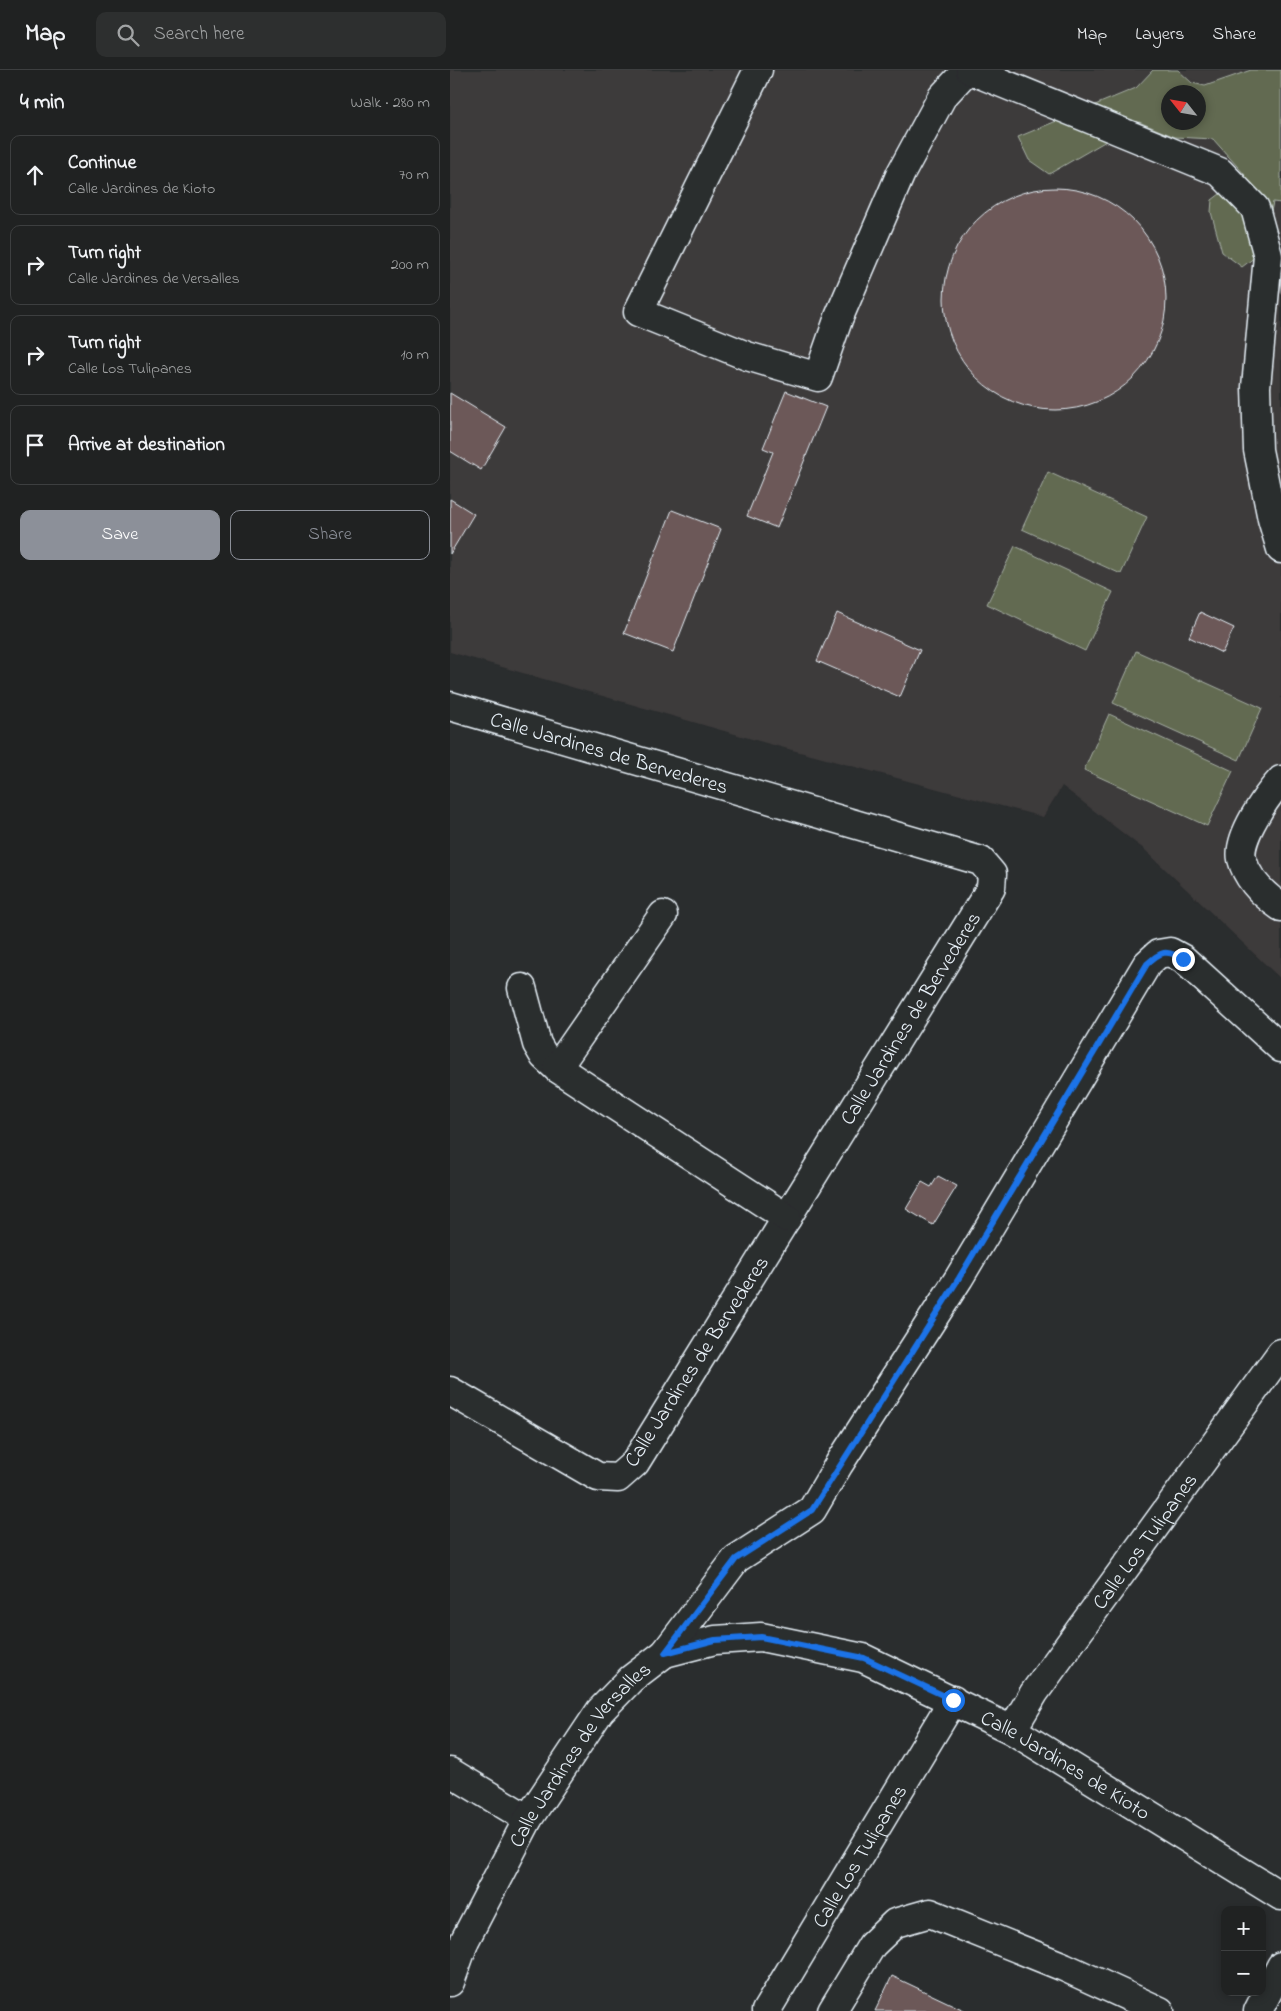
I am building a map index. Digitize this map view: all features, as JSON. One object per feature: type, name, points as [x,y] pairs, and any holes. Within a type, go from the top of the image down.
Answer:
[{"type":"street","points":[[758,70],[638,312],[747,356],[818,377],[838,317],[901,172],[942,97],[968,70],[1220,172],[1255,208],[1268,256],[1256,387],[1258,450],[1276,518],[1281,549]]},
{"type":"street","name":"Calle Jardines de Bervederes","points":[[450,706],[981,861],[992,874],[991,888],[635,1463],[618,1478],[598,1477],[450,1391]]},
{"type":"street","points":[[1281,780],[1272,789],[1247,832],[1242,858],[1252,880],[1281,907]]},
{"type":"street","points":[[557,1068],[663,915]]},
{"type":"street","name":"Calle Jardines de Versalles","points":[[450,1982],[465,1940],[528,1819],[600,1711],[630,1679],[665,1653],[736,1559],[812,1510],[959,1278],[1147,964],[1158,954],[1170,952],[1183,959],[1281,1048]]},
{"type":"street","points":[[522,988],[537,1044],[544,1056],[557,1068],[787,1218]]},
{"type":"street","name":"Calle Los Tulipanes","points":[[1012,1730],[1034,1693],[1281,1353]]},
{"type":"street","name":"Calle Jardines de Kioto","points":[[665,1653],[715,1640],[761,1637],[864,1658],[1012,1730],[1281,1896]]},
{"type":"street","name":"Calle Los Tulipanes","points":[[766,2011],[953,1700]]},
{"type":"street","points":[[450,1772],[528,1819]]},
{"type":"street","points":[[832,2011],[872,1945],[895,1922],[930,1913],[1064,1967],[1160,2011]]},
{"type":"street","points":[[1258,2011],[1281,1966]]},
{"type":"shaded area","points":[[450,70],[1281,70],[1281,979],[1145,850],[1062,786],[1043,817],[766,743],[450,652]]},
{"type":"green space","points":[[1153,70],[1178,70],[1192,83],[1201,85],[1161,85],[1161,130],[1206,130],[1206,86],[1251,70],[1281,70],[1281,203],[1273,202],[1263,251],[1242,267],[1222,252],[1211,212],[1212,200],[1245,175],[1213,139],[1175,137],[1139,122],[1049,174],[1029,160],[1018,137],[1136,88]]},
{"type":"green space","points":[[1048,472],[1147,517],[1121,574],[1022,529]]},
{"type":"green space","points":[[1015,546],[1113,592],[1085,651],[987,604]]},
{"type":"green space","points":[[1136,651],[1262,708],[1239,760],[1113,703]]},
{"type":"green space","points":[[1109,714],[1233,771],[1207,826],[1084,770]]},
{"type":"building","points":[[1044,188],[1066,188],[1098,196],[1117,206],[1134,220],[1148,237],[1158,256],[1164,277],[1166,299],[1164,321],[1158,342],[1148,361],[1134,378],[1117,392],[1098,402],[1066,410],[1044,410],[1012,402],[993,392],[969,370],[952,342],[944,310],[944,288],[952,256],[962,237],[984,213],[1012,196]]},
{"type":"building","points":[[786,391],[826,407],[777,528],[747,516],[773,452],[763,448]]},
{"type":"building","points":[[450,393],[506,427],[481,470],[450,451]]},
{"type":"building","points":[[450,499],[474,514],[450,554]]},
{"type":"building","points":[[672,510],[721,529],[673,652],[624,633]]},
{"type":"building","points":[[1200,612],[1234,628],[1222,653],[1189,637]]},
{"type":"building","points":[[837,613],[920,650],[900,697],[817,661]]},
{"type":"building","points":[[938,1176],[957,1186],[933,1225],[906,1209],[922,1182],[931,1187]]},
{"type":"building","points":[[892,1976],[966,2011],[875,2011]]},
{"type":"route","points":[[953,1700],[864,1658],[761,1637],[715,1640],[665,1653],[736,1559],[812,1510],[959,1278],[1147,964],[1158,954],[1170,952],[1183,959]]}]
